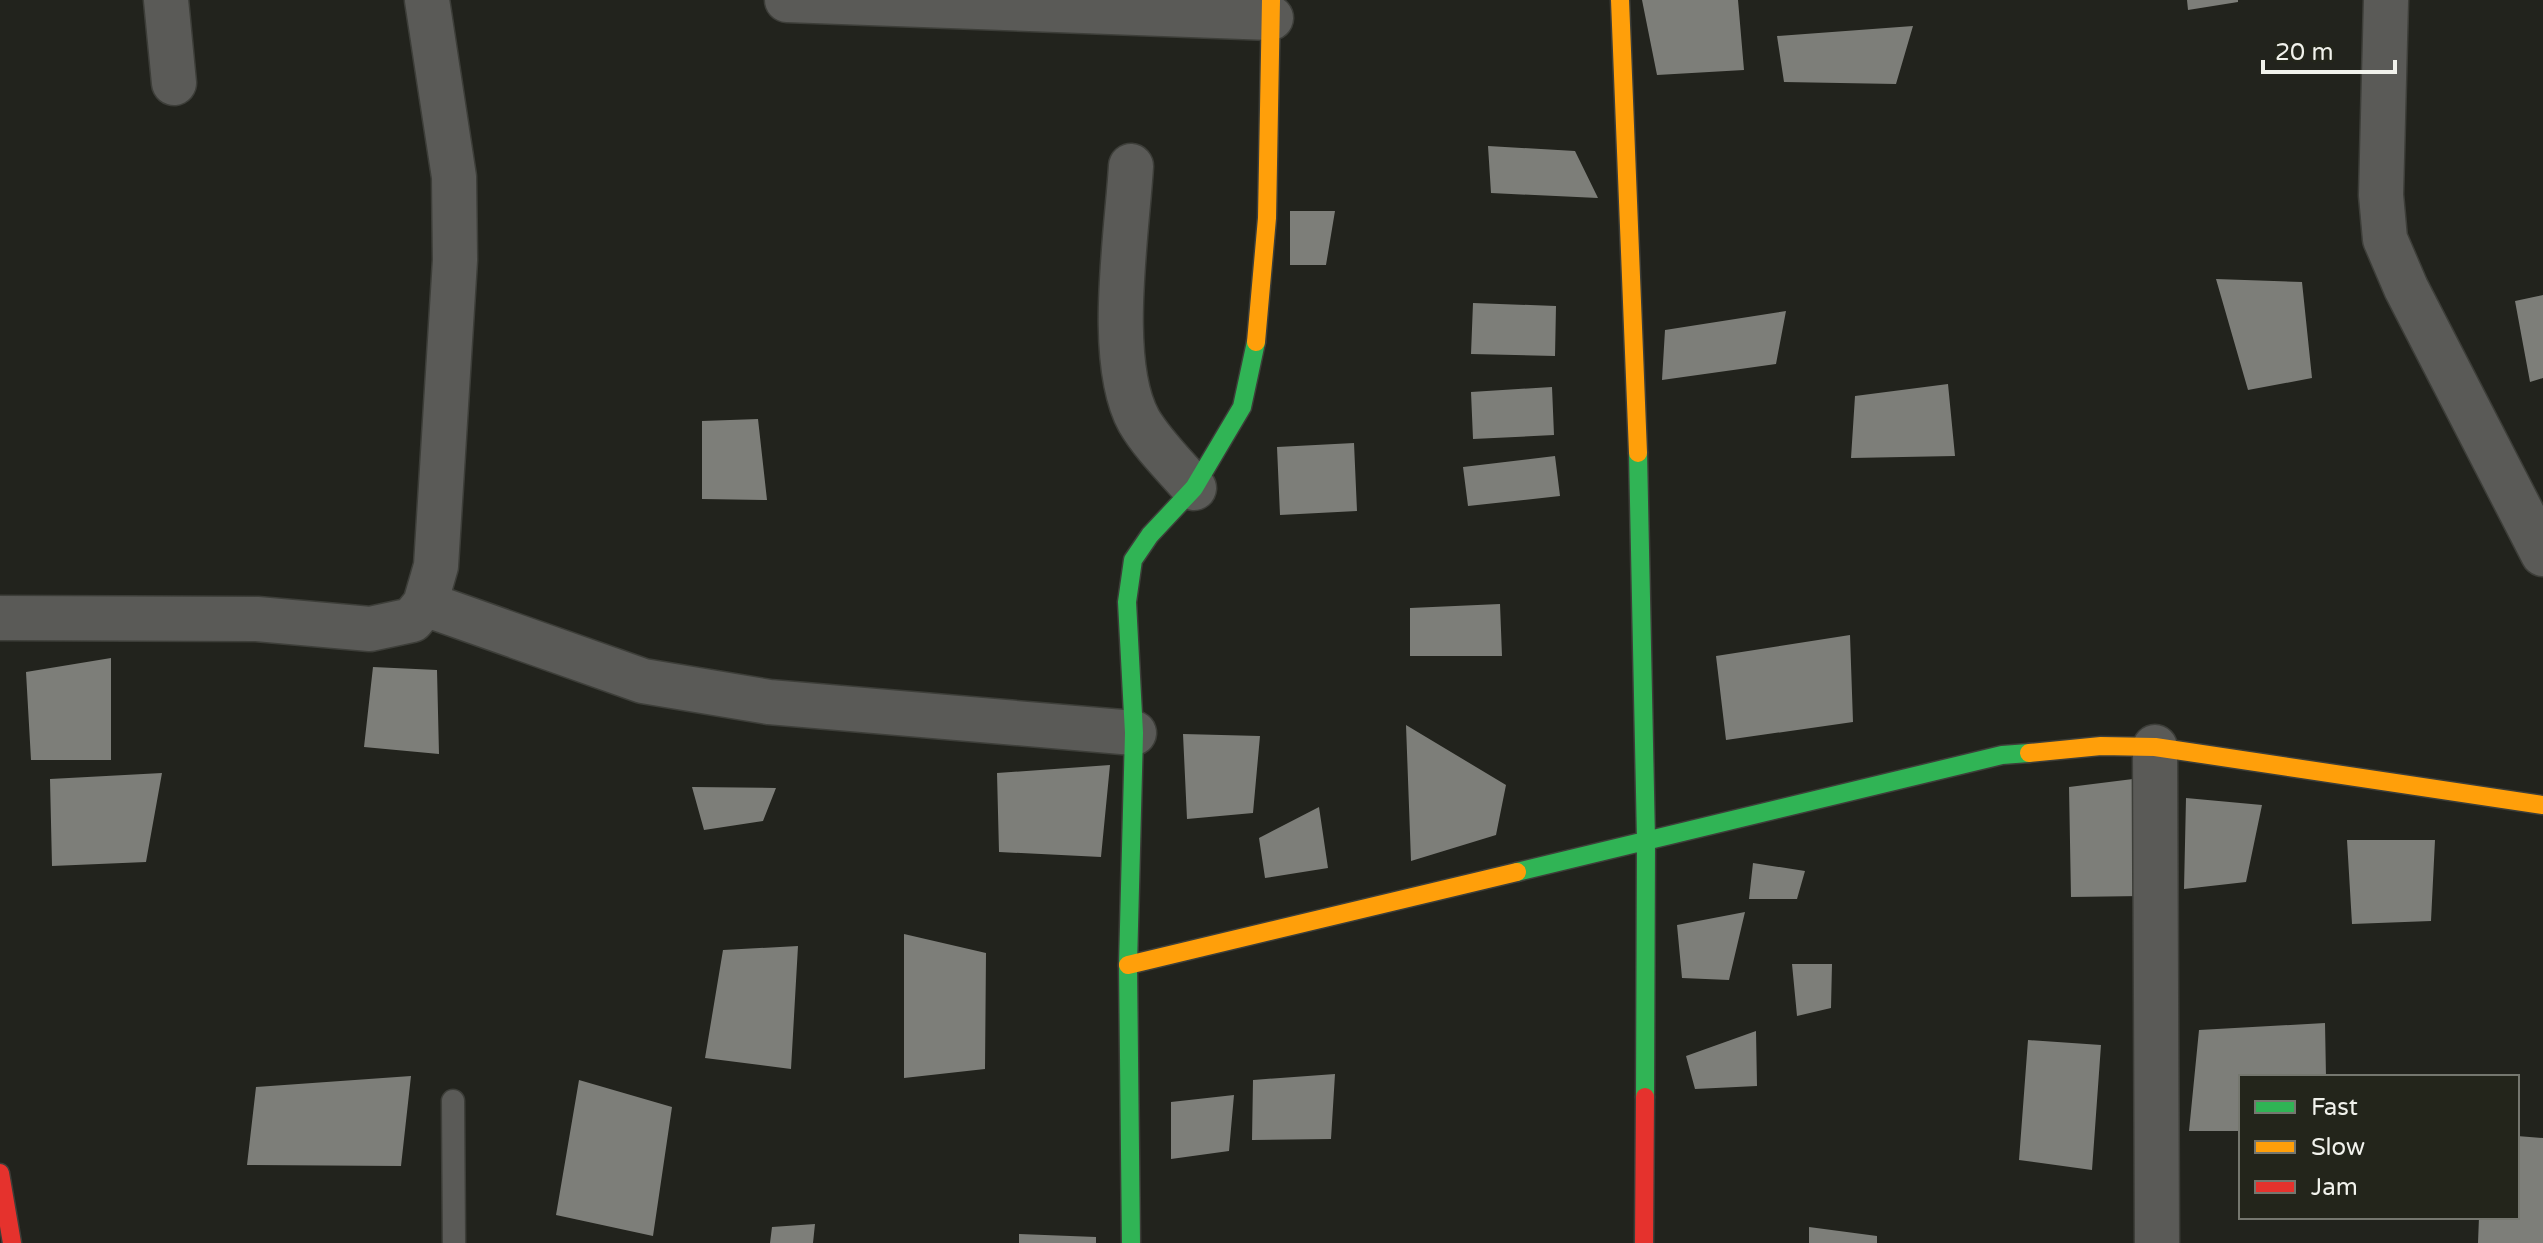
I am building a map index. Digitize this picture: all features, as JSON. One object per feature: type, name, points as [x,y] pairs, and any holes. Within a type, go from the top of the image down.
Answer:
[{"type":"street","points":[[166,0],[174,83]]},
{"type":"street","points":[[0,618],[257,619],[370,629],[412,620],[425,604],[436,566],[455,260],[454,177],[427,0]]},
{"type":"street","points":[[787,0],[1271,9],[1267,218],[1263,292],[1252,371],[1242,407],[1194,488],[1150,535],[1133,560],[1127,602],[1134,733],[1128,965],[1131,1243]]},
{"type":"street","points":[[1620,0],[1634,291],[1646,840],[1644,1243]]},
{"type":"street","points":[[2386,0],[2381,195],[2385,239],[2406,288],[2537,531]]},
{"type":"street","points":[[1131,166],[1121,331],[1123,365],[1139,421],[1194,488]]},
{"type":"street","points":[[425,604],[643,681],[769,702],[1134,733]]},
{"type":"street","points":[[1128,965],[2002,755],[2101,746],[2155,747],[2543,805]]},
{"type":"street","points":[[2155,747],[2157,1243]]},
{"type":"street","points":[[0,1173],[12,1243]]},
{"type":"lane","points":[[453,1101],[454,1243]]},
{"type":"building","points":[[1642,0],[1738,0],[1744,70],[1657,75]]},
{"type":"building","points":[[2187,0],[2238,0],[2238,2],[2188,10]]},
{"type":"building","points":[[1913,26],[1896,84],[1784,82],[1777,36]]},
{"type":"building","points":[[1488,146],[1575,151],[1598,198],[1491,193]]},
{"type":"building","points":[[1290,211],[1335,211],[1326,265],[1290,265]]},
{"type":"building","points":[[2216,279],[2302,282],[2312,378],[2248,390]]},
{"type":"building","points":[[2543,295],[2543,378],[2530,382],[2515,301]]},
{"type":"building","points":[[1473,303],[1556,306],[1555,356],[1471,354]]},
{"type":"building","points":[[1786,311],[1776,364],[1662,380],[1665,330]]},
{"type":"building","points":[[1948,384],[1955,456],[1851,458],[1855,396]]},
{"type":"building","points":[[1552,387],[1554,435],[1473,439],[1471,392]]},
{"type":"building","points":[[758,419],[767,500],[702,499],[702,421]]},
{"type":"building","points":[[1354,443],[1357,511],[1280,515],[1277,447]]},
{"type":"building","points":[[1555,456],[1560,496],[1468,506],[1463,467]]},
{"type":"building","points":[[1500,604],[1502,656],[1410,656],[1410,608]]},
{"type":"building","points":[[1850,635],[1853,722],[1726,740],[1716,656]]},
{"type":"building","points":[[111,658],[111,760],[31,760],[26,672]]},
{"type":"building","points":[[373,667],[437,670],[439,754],[364,747]]},
{"type":"building","points":[[1406,725],[1506,785],[1496,835],[1411,861]]},
{"type":"building","points":[[1183,734],[1260,736],[1253,813],[1187,819]]},
{"type":"building","points":[[1110,765],[1101,857],[999,852],[997,773]]},
{"type":"building","points":[[162,773],[146,862],[52,866],[50,779]]},
{"type":"building","points":[[2141,778],[2142,896],[2071,897],[2069,787]]},
{"type":"building","points":[[692,787],[776,788],[763,821],[704,830]]},
{"type":"building","points":[[2186,798],[2262,805],[2246,882],[2184,889]]},
{"type":"building","points":[[1319,807],[1328,868],[1265,878],[1259,838]]},
{"type":"building","points":[[2347,840],[2435,840],[2431,921],[2352,924]]},
{"type":"building","points":[[1753,863],[1805,871],[1797,899],[1749,899]]},
{"type":"building","points":[[1745,912],[1729,980],[1682,978],[1677,925]]},
{"type":"building","points":[[904,934],[986,953],[985,1069],[904,1078]]},
{"type":"building","points":[[798,946],[791,1069],[705,1058],[723,950]]},
{"type":"building","points":[[1792,964],[1832,964],[1831,1008],[1797,1016]]},
{"type":"building","points":[[2325,1023],[2326,1075],[2239,1075],[2239,1131],[2189,1131],[2199,1030]]},
{"type":"building","points":[[1756,1031],[1757,1086],[1695,1089],[1686,1056]]},
{"type":"building","points":[[2028,1040],[2101,1045],[2092,1170],[2019,1160]]},
{"type":"building","points":[[1335,1074],[1331,1139],[1252,1140],[1253,1080]]},
{"type":"building","points":[[411,1076],[401,1166],[247,1165],[256,1087]]},
{"type":"building","points":[[579,1080],[672,1107],[653,1236],[556,1215]]},
{"type":"building","points":[[1234,1095],[1229,1151],[1171,1159],[1171,1102]]},
{"type":"building","points":[[2519,1136],[2543,1138],[2543,1243],[2478,1243],[2479,1219],[2519,1219]]},
{"type":"building","points":[[815,1224],[813,1243],[770,1243],[772,1227]]},
{"type":"building","points":[[1809,1227],[1877,1236],[1877,1243],[1809,1243]]},
{"type":"building","points":[[1019,1234],[1096,1237],[1096,1243],[1019,1243]]},
{"type":"traffic: fast","points":[[1131,1243],[1128,965],[1134,733],[1127,602],[1133,560],[1150,535],[1194,488],[1242,407],[1256,342]]},
{"type":"traffic: fast","points":[[1638,453],[1646,840],[1645,1097]]},
{"type":"traffic: fast","points":[[1517,872],[2002,755],[2029,753]]},
{"type":"traffic: slow","points":[[1256,342],[1267,218],[1271,0]]},
{"type":"traffic: slow","points":[[1620,0],[1638,453]]},
{"type":"traffic: slow","points":[[2029,753],[2101,746],[2155,747],[2543,805]]},
{"type":"traffic: slow","points":[[1128,965],[1517,872]]},
{"type":"traffic: jam","points":[[1644,1243],[1645,1097]]},
{"type":"traffic: jam","points":[[0,1173],[12,1243]]}]
